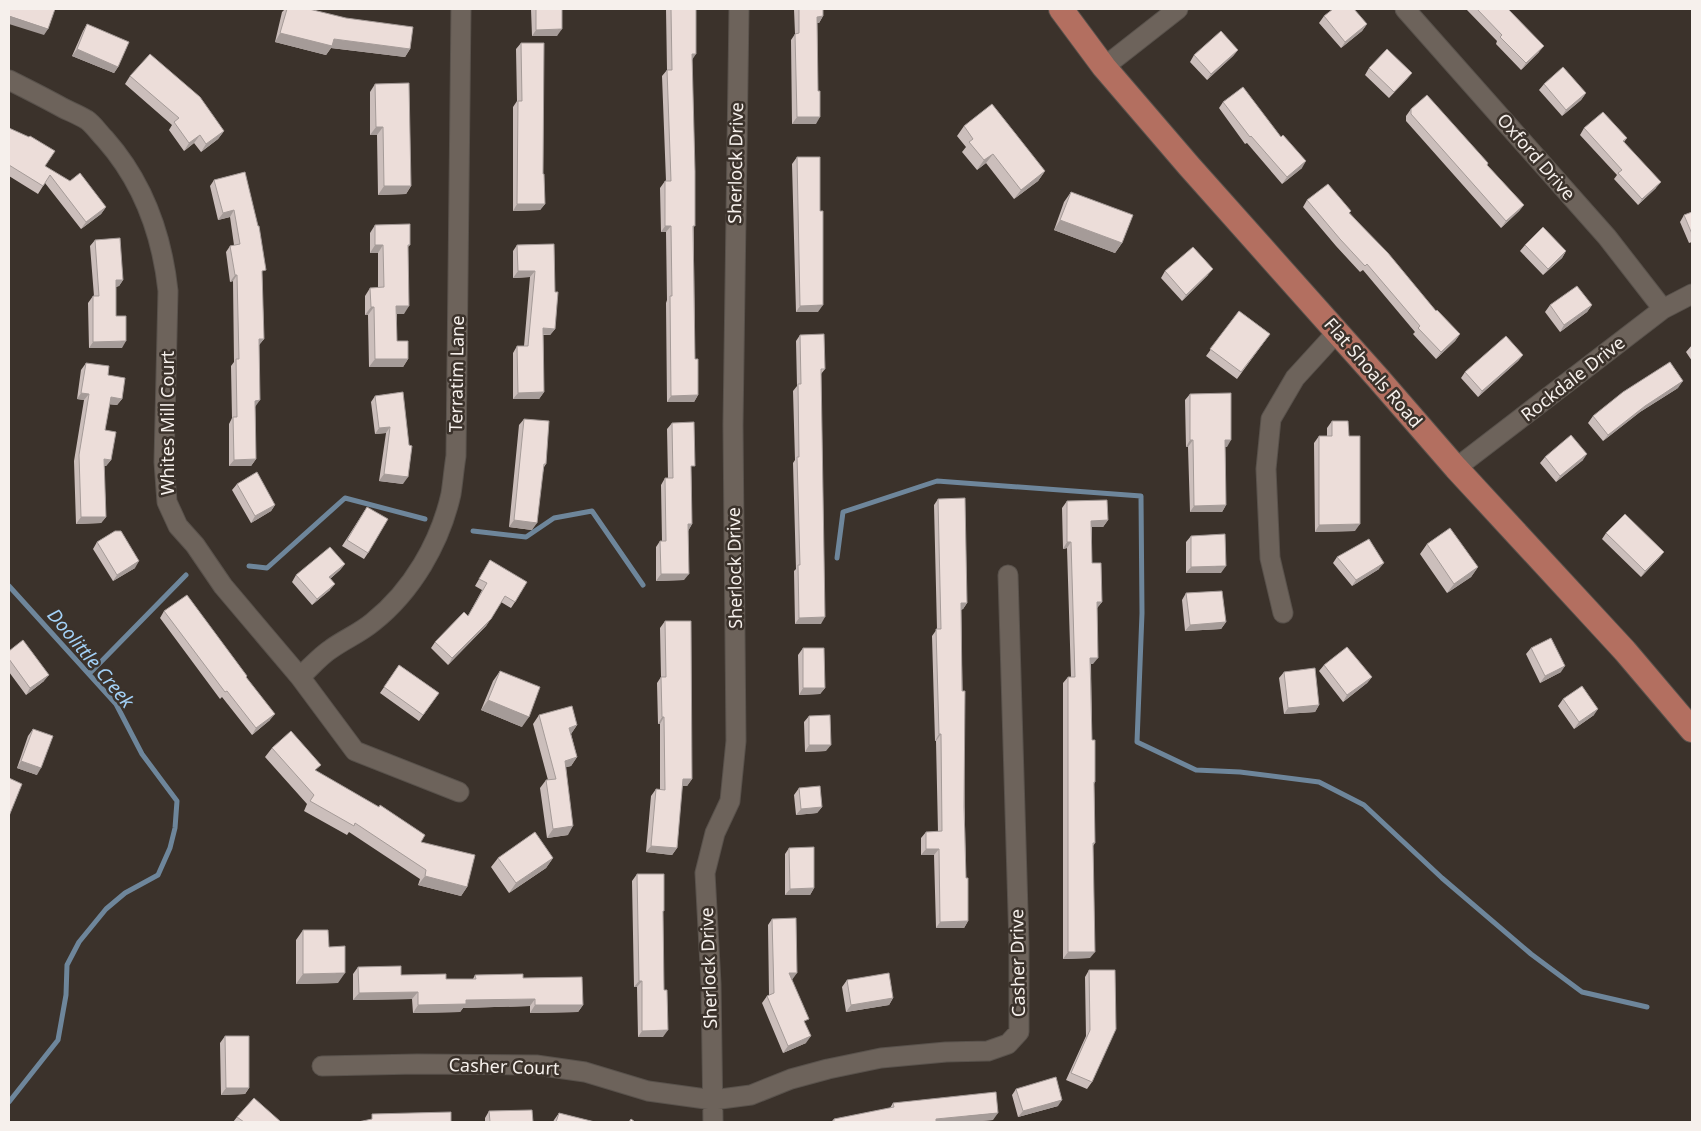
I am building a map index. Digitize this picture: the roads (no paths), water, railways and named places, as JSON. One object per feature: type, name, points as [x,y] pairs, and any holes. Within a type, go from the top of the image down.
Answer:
[{"type":"main road","name":"Flat Shoals Road","points":[[1061,9],[1104,67],[1189,166],[1456,468],[1626,651],[1692,730]]},
{"type":"street","name":"Terratim Lane","points":[[300,677],[329,650],[372,623],[408,586],[435,542],[451,493],[456,456],[461,9]]},
{"type":"street","name":"Sherlock Drive","points":[[713,1122],[711,984],[705,873],[715,833],[730,801],[736,741],[733,416],[739,9]]},
{"type":"street","points":[[1104,67],[1178,9]]},
{"type":"street","name":"Oxford Drive","points":[[1405,9],[1607,237],[1663,309]]},
{"type":"street","name":"Whites Mill Court","points":[[9,80],[88,121],[113,148],[128,169],[151,215],[165,265],[168,291],[164,462],[167,502],[178,526],[195,545],[223,586],[300,677],[355,751],[458,792]]},
{"type":"street","name":"Rockdale Drive","points":[[1456,468],[1663,309],[1692,294]]},
{"type":"street","points":[[1283,613],[1270,558],[1266,469],[1271,419],[1295,378],[1337,332]]},
{"type":"street","name":"Casher Drive","points":[[713,1100],[751,1095],[791,1079],[881,1058],[946,1052],[988,1051],[1008,1044],[1019,1032],[1019,944],[1008,575]]},
{"type":"street","name":"Casher Court","points":[[322,1066],[408,1064],[536,1065],[585,1072],[648,1091],[713,1100]]},
{"type":"waterway","points":[[837,558],[843,512],[937,481],[1141,496],[1142,613],[1137,742],[1196,770],[1240,772],[1319,782],[1364,805],[1442,878],[1531,954],[1582,992],[1647,1007]]},
{"type":"waterway","points":[[249,566],[267,568],[345,498],[425,519]]},
{"type":"waterway","points":[[473,531],[526,537],[554,518],[592,511],[643,585]]},
{"type":"waterway","points":[[89,674],[186,575]]},
{"type":"waterway","name":"Doolittle Creek","points":[[9,586],[116,704],[142,754],[177,801],[175,828],[170,848],[158,875],[125,893],[106,909],[79,942],[67,965],[66,995],[58,1040],[9,1102]]}]
